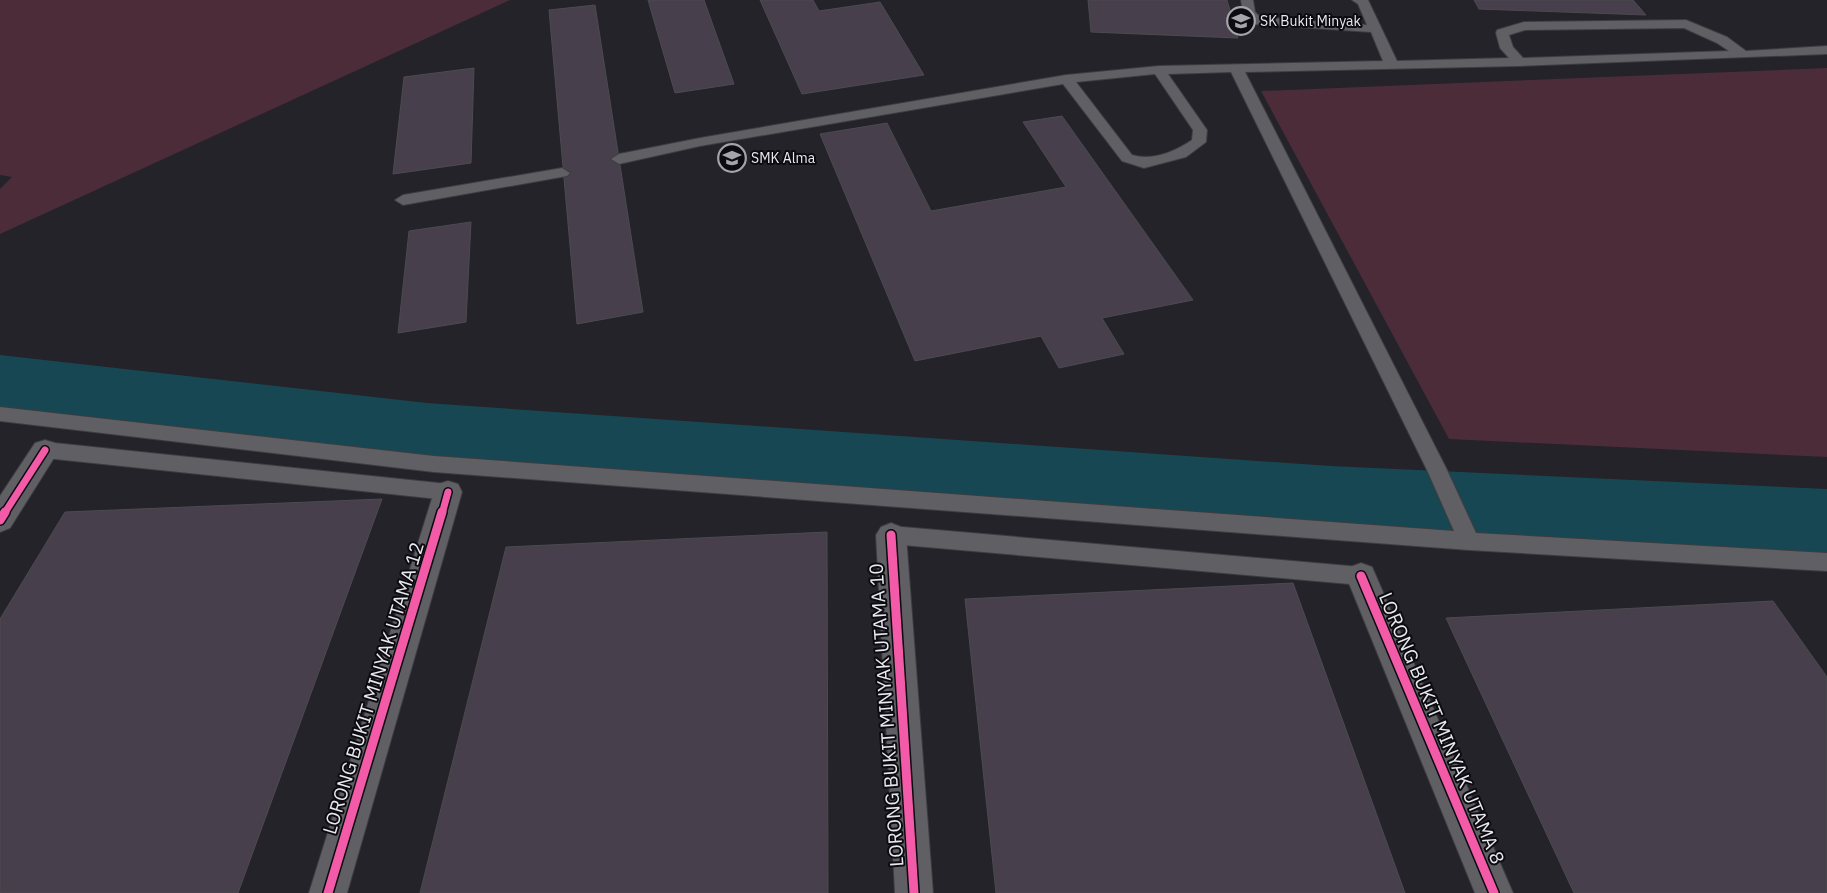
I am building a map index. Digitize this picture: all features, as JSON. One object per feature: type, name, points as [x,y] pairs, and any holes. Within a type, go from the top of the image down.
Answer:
[{"type":"street","points":[[0,520],[45,450]]},
{"type":"street","name":"LORONG BUKIT MINYAK UTAMA 12","points":[[328,893],[448,492]]},
{"type":"street","name":"LORONG BUKIT MINYAK UTAMA 10","points":[[891,536],[914,893]]},
{"type":"street","name":"LORONG BUKIT MINYAK UTAMA 8","points":[[1361,576],[1494,893]]},
{"type":"lane","points":[[1247,0],[1249,13],[1256,20],[1376,29]]},
{"type":"lane","points":[[1358,0],[1363,2],[1392,65]]},
{"type":"lane","points":[[1519,62],[1507,48],[1502,33],[1524,26],[1686,24],[1722,40],[1743,55]]},
{"type":"lane","points":[[619,159],[710,140],[1066,79],[1158,70],[1519,62],[1743,55],[1827,50]]},
{"type":"lane","points":[[1236,68],[1437,470],[1469,541]]},
{"type":"lane","points":[[1066,79],[1127,158],[1144,163],[1181,154],[1199,142],[1200,130],[1158,70]]},
{"type":"lane","points":[[404,200],[562,172]]},
{"type":"lane","points":[[0,414],[434,464],[1469,541],[1827,562]]},
{"type":"lane","points":[[45,450],[448,492]]},
{"type":"lane","points":[[891,536],[1361,576]]},
{"type":"shaded area","points":[[0,0],[510,0],[0,234],[0,189],[12,177],[0,175]]},
{"type":"shaded area","points":[[1827,68],[1827,457],[1449,439],[1261,91]]},
{"type":"building","points":[[648,0],[704,0],[734,84],[675,93]]},
{"type":"building","points":[[760,0],[813,0],[819,11],[880,2],[924,75],[802,94]]},
{"type":"building","points":[[1088,0],[1227,0],[1238,38],[1091,32]]},
{"type":"building","points":[[1474,0],[1633,0],[1646,15],[1479,9]]},
{"type":"building","points":[[595,5],[643,312],[577,324],[549,10]]},
{"type":"building","points":[[474,68],[471,163],[393,174],[404,77]]},
{"type":"building","points":[[1062,116],[1193,300],[1102,318],[1124,354],[1059,368],[1041,336],[915,361],[820,134],[887,123],[931,211],[1066,187],[1023,122]]},
{"type":"building","points":[[471,222],[466,322],[398,333],[409,231]]},
{"type":"building","points":[[382,499],[238,893],[0,893],[0,619],[65,512]]},
{"type":"building","points":[[827,532],[828,893],[420,893],[506,547]]},
{"type":"building","points":[[1293,583],[1405,893],[996,893],[965,599]]},
{"type":"building","points":[[1773,601],[1827,677],[1827,893],[1574,893],[1446,618]]},
{"type":"waterway","points":[[0,382],[427,433],[1331,499],[1827,524]]},
{"type":"cycle path","points":[[0,520],[45,450]]},
{"type":"cycle path","points":[[328,893],[448,492]]},
{"type":"cycle path","points":[[891,535],[914,893]]},
{"type":"cycle path","points":[[1361,576],[1494,893]]},
{"type":"place","name":"SK Bukit Minyak","points":[[1241,21]]},
{"type":"place","name":"SMK Alma","points":[[732,158]]}]
